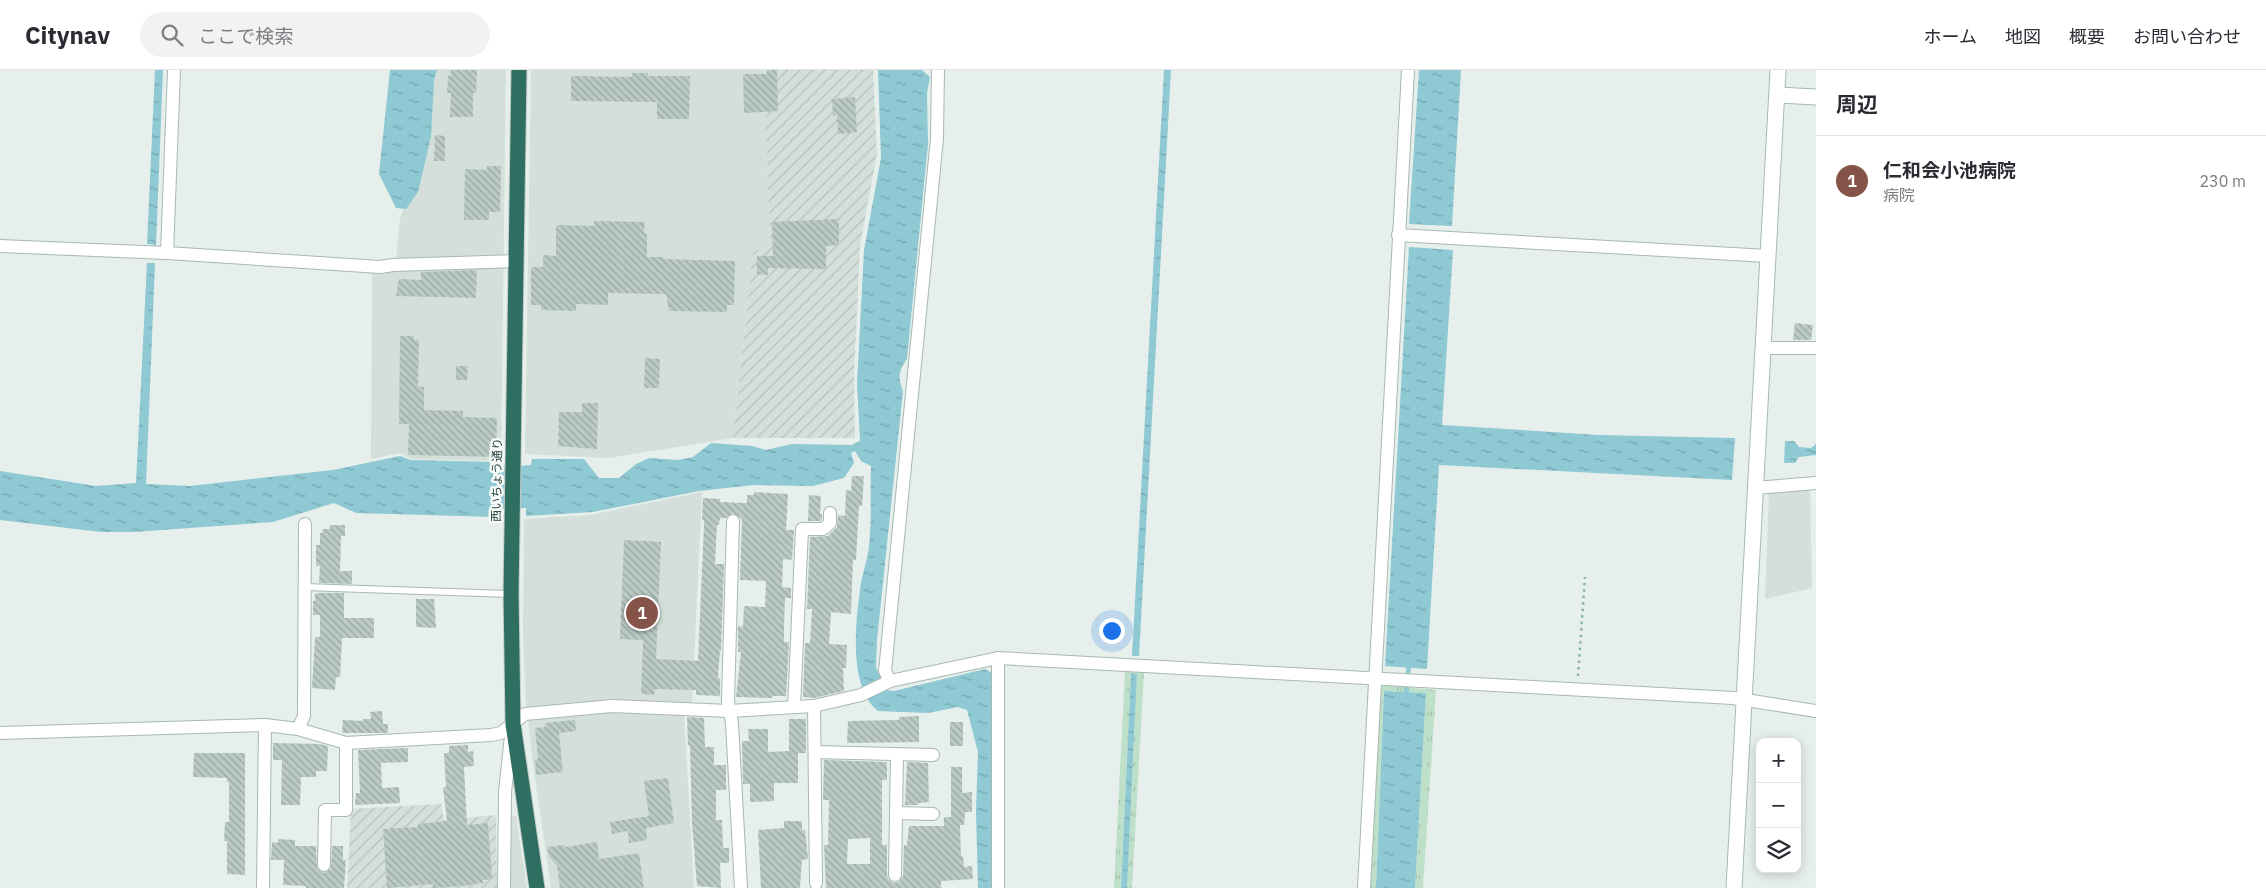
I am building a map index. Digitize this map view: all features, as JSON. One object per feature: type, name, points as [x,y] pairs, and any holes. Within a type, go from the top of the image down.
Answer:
[{"type":"highway","name":"西いちょう通り","points":[[519,70],[510,594],[513,724],[538,888]]},
{"type":"street","points":[[167,252],[174,70]]},
{"type":"street","points":[[890,681],[885,671],[937,138],[938,70]]},
{"type":"street","points":[[1364,888],[1408,70]]},
{"type":"street","points":[[1734,888],[1778,70]]},
{"type":"street","points":[[1777,95],[1816,97]]},
{"type":"street","points":[[1398,235],[1768,256]]},
{"type":"street","points":[[0,246],[167,252],[380,267],[516,261]]},
{"type":"street","points":[[1763,348],[1816,348]]},
{"type":"street","points":[[1755,488],[1816,483]]},
{"type":"street","points":[[794,707],[802,529],[823,529],[830,523],[830,514]]},
{"type":"street","points":[[733,520],[729,711],[732,723],[741,888]]},
{"type":"street","points":[[298,729],[304,716],[305,524]]},
{"type":"street","points":[[998,658],[998,888]]},
{"type":"street","points":[[0,733],[266,725],[298,729],[346,743],[491,735],[501,733],[525,714],[612,706],[729,711],[814,706],[861,695],[890,681],[998,658],[1743,699],[1816,711]]},
{"type":"street","points":[[814,706],[816,883]]},
{"type":"street","points":[[504,888],[505,792],[513,724]]},
{"type":"street","points":[[263,888],[266,725]]},
{"type":"street","points":[[324,865],[325,810],[346,810],[346,743]]},
{"type":"street","points":[[815,752],[933,755]]},
{"type":"street","points":[[895,875],[897,754]]},
{"type":"street","points":[[896,813],[933,814]]},
{"type":"lane","points":[[304,587],[510,594]]},
{"type":"path","points":[[1577,690],[1585,577]]},
{"type":"shaded area","points":[[430,70],[506,70],[501,461],[412,459],[400,453],[371,459],[372,271],[396,261],[400,219],[416,170]]},
{"type":"shaded area","points":[[531,70],[764,70],[770,249],[753,250],[733,438],[609,458],[525,454]]},
{"type":"shaded area","points":[[764,70],[873,70],[877,154],[860,246],[854,377],[855,438],[733,438],[753,250],[770,249]]},
{"type":"shaded area","points":[[1810,488],[1812,588],[1765,599],[1769,491]]},
{"type":"shaded area","points":[[702,492],[692,705],[611,701],[526,707],[523,630],[524,519],[590,515]]},
{"type":"shaded area","points":[[610,710],[684,714],[694,888],[551,888],[528,719]]},
{"type":"shaded area","points":[[441,804],[444,820],[496,815],[497,888],[347,888],[351,809]]},
{"type":"shaded area","points":[[516,816],[527,888],[509,888],[510,817]]},
{"type":"green space","points":[[1125,671],[1144,672],[1132,888],[1127,888],[1137,674],[1131,673],[1121,888],[1114,888]]},
{"type":"green space","points":[[1368,684],[1436,690],[1423,888],[1415,888],[1426,693],[1384,691],[1376,888],[1359,888]]},
{"type":"water","points":[[155,70],[163,70],[156,245],[147,244]]},
{"type":"water","points":[[390,70],[437,70],[434,81],[431,137],[418,192],[406,209],[396,208],[379,174]]},
{"type":"water","points":[[878,70],[922,70],[930,77],[927,93],[928,144],[907,359],[900,375],[903,391],[877,640],[876,667],[886,690],[894,691],[985,669],[991,672],[993,742],[991,888],[978,888],[976,812],[978,752],[967,710],[958,707],[928,713],[878,711],[868,700],[862,685],[858,669],[856,632],[861,583],[868,556],[870,536],[871,466],[861,461],[855,451],[851,453],[854,463],[844,478],[813,486],[754,485],[699,491],[593,512],[526,516],[526,508],[496,509],[494,517],[356,513],[334,503],[273,522],[134,532],[101,532],[0,520],[0,471],[96,486],[136,483],[147,263],[155,263],[146,484],[190,486],[333,470],[400,456],[411,460],[497,462],[498,467],[531,465],[532,459],[584,459],[599,478],[619,478],[636,464],[649,458],[678,460],[693,457],[711,443],[752,446],[766,450],[792,444],[852,445],[860,441],[857,383],[864,250],[881,158]]},
{"type":"water","points":[[1164,70],[1171,70],[1139,656],[1132,656]]},
{"type":"water","points":[[1419,70],[1461,70],[1452,226],[1409,224]]},
{"type":"water","points":[[1409,247],[1453,250],[1442,425],[1599,435],[1735,438],[1732,480],[1439,465],[1427,669],[1385,666]]},
{"type":"water","points":[[1785,441],[1794,441],[1799,447],[1811,448],[1816,444],[1816,455],[1799,457],[1795,463],[1784,463]]},
{"type":"water","points":[[1131,673],[1137,674],[1127,888],[1121,888]]},
{"type":"water","points":[[1384,691],[1426,693],[1415,888],[1376,888]]},
{"type":"building","points":[[451,70],[477,70],[476,93],[473,93],[473,117],[450,117],[451,93],[447,93],[448,76],[451,76]]},
{"type":"building","points":[[767,70],[777,70],[778,111],[744,113],[743,74],[767,74]]},
{"type":"building","points":[[632,73],[648,73],[648,76],[690,76],[689,119],[657,119],[657,102],[571,101],[571,76],[632,77]]},
{"type":"building","points":[[855,97],[857,132],[838,134],[837,115],[833,116],[832,99]]},
{"type":"building","points":[[435,135],[445,136],[445,161],[434,161]]},
{"type":"building","points":[[487,166],[501,166],[500,212],[489,212],[489,220],[464,220],[465,169],[487,170]]},
{"type":"building","points":[[839,219],[839,245],[826,246],[826,269],[768,268],[768,275],[757,274],[757,256],[773,256],[772,222]]},
{"type":"building","points":[[594,221],[645,222],[644,233],[647,233],[647,257],[735,261],[734,305],[727,305],[727,312],[669,311],[666,294],[608,293],[608,305],[576,304],[576,311],[541,310],[541,305],[531,305],[531,267],[543,267],[543,255],[556,256],[556,225],[594,226]]},
{"type":"building","points":[[477,270],[476,298],[396,296],[399,279],[421,280],[421,272]]},
{"type":"building","points":[[1795,323],[1813,325],[1811,340],[1793,340]]},
{"type":"building","points":[[400,336],[414,336],[414,340],[419,340],[418,386],[424,387],[424,410],[463,411],[463,417],[497,418],[496,457],[408,455],[409,424],[399,424]]},
{"type":"building","points":[[645,358],[660,359],[659,388],[644,388]]},
{"type":"building","points":[[456,366],[468,366],[467,380],[456,380]]},
{"type":"building","points":[[582,403],[598,403],[597,449],[558,446],[559,412],[582,412]]},
{"type":"building","points":[[852,476],[864,476],[862,506],[859,506],[856,560],[853,560],[851,614],[831,612],[829,644],[847,645],[846,668],[843,668],[844,691],[814,698],[803,697],[805,643],[810,643],[812,609],[807,609],[810,537],[828,536],[837,527],[838,515],[845,516],[846,490],[851,491]]},
{"type":"building","points":[[754,492],[788,494],[786,530],[794,530],[792,560],[783,559],[782,587],[791,588],[791,598],[785,598],[784,642],[789,642],[786,696],[772,696],[772,698],[736,697],[741,652],[738,652],[738,626],[743,627],[744,606],[765,607],[766,581],[740,580],[742,519],[733,513],[726,518],[720,518],[719,525],[717,525],[715,564],[724,564],[721,651],[718,678],[720,678],[720,696],[696,695],[696,690],[655,689],[654,695],[641,694],[643,640],[620,639],[624,540],[661,542],[656,659],[698,661],[704,525],[704,520],[702,520],[703,498],[720,499],[720,502],[747,503],[747,495],[754,495]]},
{"type":"building","points":[[809,495],[821,496],[820,514],[822,514],[822,519],[820,521],[808,521]]},
{"type":"building","points":[[330,525],[345,525],[345,536],[341,536],[340,571],[352,571],[352,584],[319,583],[320,566],[316,566],[316,545],[320,545],[320,533],[322,533],[323,529],[330,529]]},
{"type":"building","points":[[344,593],[344,618],[374,618],[374,638],[342,638],[340,677],[336,677],[335,690],[312,688],[315,637],[320,637],[320,615],[313,615],[313,601],[315,601],[315,594]]},
{"type":"building","points":[[416,599],[434,599],[436,628],[416,627]]},
{"type":"building","points":[[382,711],[383,724],[388,724],[388,733],[342,733],[343,720],[363,721],[363,719],[371,719],[370,712]]},
{"type":"building","points":[[919,716],[919,742],[847,743],[848,721],[899,720],[899,717]]},
{"type":"building","points":[[687,717],[704,718],[705,747],[714,747],[714,765],[726,765],[726,790],[716,790],[716,820],[722,820],[723,848],[729,848],[729,863],[720,863],[721,888],[697,886]]},
{"type":"building","points":[[789,719],[806,719],[806,753],[798,753],[798,783],[774,783],[774,801],[750,802],[750,784],[743,784],[742,741],[749,741],[748,729],[768,729],[768,752],[789,751]]},
{"type":"building","points":[[575,720],[576,731],[559,733],[563,772],[536,775],[535,760],[538,759],[535,728],[545,727],[545,723]]},
{"type":"building","points":[[950,722],[963,722],[963,746],[950,746]]},
{"type":"building","points":[[273,743],[319,744],[328,746],[327,771],[316,771],[316,777],[301,777],[300,805],[281,805],[282,760],[273,760]]},
{"type":"building","points":[[468,745],[468,752],[473,751],[474,766],[464,767],[467,825],[488,823],[492,879],[483,880],[483,883],[463,886],[433,888],[433,884],[387,888],[383,829],[418,827],[418,824],[447,821],[443,787],[446,787],[444,753],[449,753],[449,746]]},
{"type":"building","points":[[408,748],[408,762],[381,763],[382,788],[399,787],[400,803],[355,805],[356,793],[360,793],[358,750]]},
{"type":"building","points":[[194,753],[245,753],[245,875],[227,874],[227,841],[224,841],[225,822],[229,822],[229,782],[227,782],[227,778],[193,777]]},
{"type":"building","points":[[824,760],[887,762],[887,780],[882,780],[882,845],[887,845],[888,879],[894,883],[899,882],[903,876],[904,845],[907,845],[909,826],[944,826],[944,817],[951,817],[951,767],[962,767],[962,793],[972,792],[972,812],[965,812],[964,825],[960,825],[961,856],[963,856],[964,867],[972,866],[973,879],[941,881],[941,888],[826,888],[824,845],[828,845],[829,800],[823,800]],"holes":[[[870,838],[870,864],[847,864],[848,839]]]},
{"type":"building","points":[[907,762],[928,763],[929,802],[918,803],[918,805],[905,805]]},
{"type":"building","points":[[668,778],[674,823],[646,828],[647,840],[629,843],[628,831],[612,834],[610,822],[649,816],[644,781]]},
{"type":"building","points":[[784,821],[802,821],[802,830],[805,830],[808,859],[802,860],[800,888],[761,888],[758,830],[784,828]]},
{"type":"building","points":[[278,839],[295,840],[295,846],[316,846],[317,868],[323,873],[331,869],[332,846],[343,846],[343,860],[346,860],[344,888],[306,888],[306,886],[283,885],[284,860],[271,860],[272,842],[278,843]]},
{"type":"building","points":[[597,842],[599,859],[639,853],[644,888],[560,888],[557,866],[549,856],[547,847],[564,845],[565,847]]},
{"type":"waterway","points":[[1406,697],[1409,662]]},
{"type":"place","name":"仁和会小池病院","points":[[642,613]]}]
